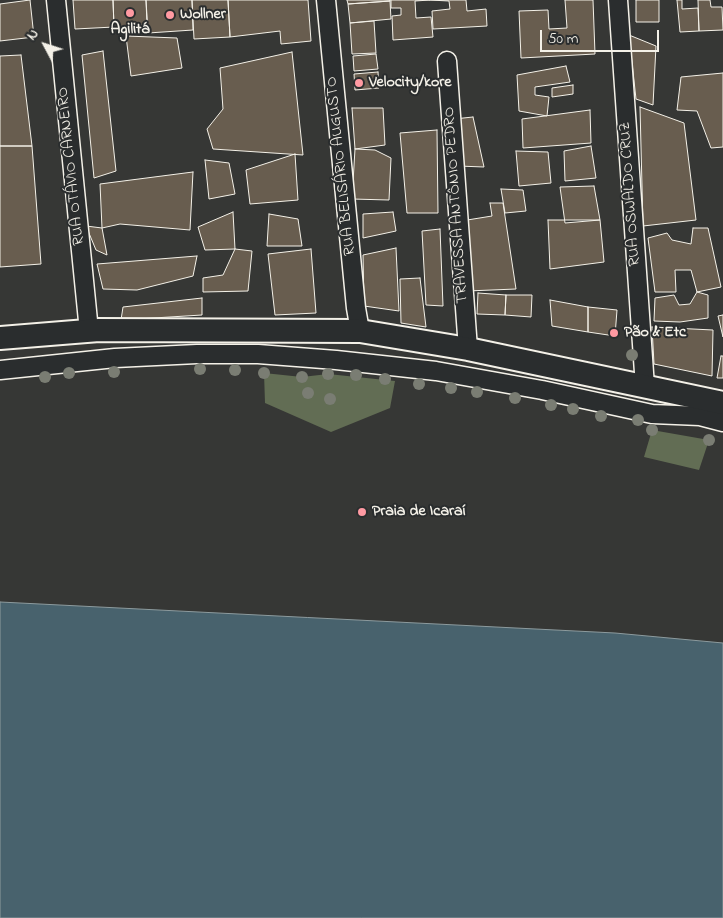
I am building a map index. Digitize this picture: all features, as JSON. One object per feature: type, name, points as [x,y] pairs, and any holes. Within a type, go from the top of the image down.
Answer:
[{"type":"main road","points":[[0,338],[88,331],[243,329],[360,331],[468,350],[723,403]]},
{"type":"street","name":"RUA OTÁVIO CARNEIRO","points":[[56,0],[88,331]]},
{"type":"street","name":"RUA BELISÁRIO AUGUSTO","points":[[326,0],[356,308],[360,331]]},
{"type":"street","name":"RUA OSWALDO CRUZ","points":[[618,0],[646,387]]},
{"type":"street","name":"TRAVESSA ANTÔNIO PEDRO","points":[[447,61],[468,350]]},
{"type":"street","points":[[0,370],[115,358],[197,354],[258,354],[436,371],[542,390],[652,414],[700,416],[723,422]]},
{"type":"green space","points":[[264,373],[302,377],[328,374],[395,381],[390,408],[331,432],[265,403]]},
{"type":"green space","points":[[652,430],[709,440],[699,470],[644,457]]},
{"type":"water","points":[[0,602],[615,633],[723,643],[723,918],[0,918]]},
{"type":"building","points":[[30,0],[34,37],[0,41],[0,4]]},
{"type":"building","points":[[73,0],[113,0],[114,27],[75,29]]},
{"type":"building","name":"Agilitá","points":[[113,0],[146,0],[147,25],[114,27]]},
{"type":"building","name":"Wollner","points":[[146,0],[192,0],[193,30],[148,33]]},
{"type":"building","points":[[192,0],[228,0],[230,37],[194,39]]},
{"type":"building","points":[[228,0],[308,0],[311,41],[281,44],[280,31],[230,37]]},
{"type":"building","points":[[347,0],[390,0],[390,1],[348,4]]},
{"type":"building","points":[[391,0],[430,0],[415,1],[416,18],[431,17],[433,37],[393,40],[392,16],[401,15],[401,8],[391,8]]},
{"type":"building","points":[[430,0],[466,0],[467,11],[486,9],[487,26],[433,29],[432,11],[450,9],[449,1]]},
{"type":"building","points":[[565,0],[593,0],[595,54],[521,58],[519,11],[548,10],[549,29],[567,28]]},
{"type":"building","points":[[636,0],[659,0],[659,22],[636,22]]},
{"type":"building","points":[[677,0],[682,0],[682,9],[698,8],[699,31],[680,32]]},
{"type":"building","points":[[698,0],[710,0],[711,7],[722,7],[723,30],[699,31]]},
{"type":"building","points":[[390,1],[391,19],[350,23],[348,4]]},
{"type":"building","points":[[374,21],[376,53],[352,54],[350,23]]},
{"type":"building","points":[[629,35],[656,46],[653,105],[636,99]]},
{"type":"building","points":[[126,36],[177,38],[182,68],[131,76]]},
{"type":"building","points":[[103,51],[116,171],[94,178],[82,55]]},
{"type":"building","points":[[292,52],[303,155],[213,149],[207,129],[223,109],[220,68]]},
{"type":"building","points":[[376,54],[378,69],[354,71],[353,56]]},
{"type":"building","points":[[21,55],[32,146],[0,146],[0,56]]},
{"type":"building","points":[[566,66],[570,82],[535,87],[535,95],[549,97],[547,116],[519,111],[517,75]]},
{"type":"building","points":[[378,72],[379,88],[355,90],[354,74]]},
{"type":"building","points":[[723,73],[723,147],[711,148],[697,111],[677,110],[681,77]]},
{"type":"building","points":[[573,85],[573,94],[552,97],[552,88]]},
{"type":"building","points":[[640,107],[684,123],[696,220],[643,226]]},
{"type":"building","points":[[352,108],[383,108],[385,145],[355,149]]},
{"type":"building","points":[[590,110],[591,143],[523,148],[522,119]]},
{"type":"building","points":[[473,117],[484,167],[458,166],[454,119]]},
{"type":"building","points":[[437,130],[438,213],[407,213],[400,133]]},
{"type":"building","points":[[0,146],[32,146],[41,264],[0,267]]},
{"type":"building","points":[[591,146],[596,178],[565,181],[564,151]]},
{"type":"building","points":[[355,149],[375,150],[391,158],[389,200],[352,199]]},
{"type":"building","points":[[516,151],[548,152],[551,183],[519,186]]},
{"type":"building","points":[[295,154],[298,200],[250,204],[246,170]]},
{"type":"building","points":[[205,160],[229,163],[235,194],[209,199]]},
{"type":"building","points":[[193,172],[190,230],[120,224],[102,228],[100,184]]},
{"type":"building","points":[[594,186],[600,220],[565,223],[560,187]]},
{"type":"building","points":[[501,189],[523,190],[526,211],[505,213]]},
{"type":"building","points":[[490,203],[503,203],[516,289],[467,291],[461,221],[492,216]]},
{"type":"building","points":[[233,212],[235,249],[205,250],[198,227]]},
{"type":"building","points":[[393,212],[396,231],[363,238],[363,214]]},
{"type":"building","points":[[269,214],[298,219],[302,246],[267,246]]},
{"type":"building","points":[[548,220],[600,220],[604,262],[550,269]]},
{"type":"building","points":[[86,226],[102,228],[107,255],[96,250]]},
{"type":"building","points":[[693,228],[708,228],[721,287],[697,292],[691,270],[675,270],[676,292],[655,292],[648,238],[667,233],[672,240],[691,244]]},
{"type":"building","points":[[440,229],[443,306],[426,305],[422,231]]},
{"type":"building","points":[[396,248],[399,311],[364,306],[363,255]]},
{"type":"building","points":[[235,249],[252,251],[248,291],[203,292],[203,278],[223,275]]},
{"type":"building","points":[[311,249],[316,313],[275,315],[268,254]]},
{"type":"building","points":[[197,256],[193,276],[137,290],[103,289],[97,264]]},
{"type":"building","points":[[420,278],[426,327],[401,323],[400,279]]},
{"type":"building","points":[[697,292],[708,295],[708,318],[680,322],[654,321],[655,298],[674,295],[679,305],[690,304]]},
{"type":"building","points":[[478,293],[506,295],[505,315],[477,314]]},
{"type":"building","points":[[506,295],[532,295],[531,317],[505,315]]},
{"type":"building","points":[[202,298],[202,315],[121,320],[123,307]]},
{"type":"building","points":[[550,300],[588,307],[588,332],[552,326]]},
{"type":"building","points":[[588,307],[617,310],[615,336],[588,332]]},
{"type":"building","points":[[723,315],[723,337],[718,316]]},
{"type":"building","points":[[652,327],[713,330],[712,376],[654,364]]},
{"type":"building","points":[[721,356],[723,356],[723,378],[717,378]]},
{"type":"place","name":"Agilitá","points":[[130,13]]},
{"type":"place","name":"Wollner","points":[[170,15]]},
{"type":"place","name":"Velocity/kore","points":[[359,83]]},
{"type":"place","name":"Pão & Etc","points":[[614,333]]},
{"type":"place","name":"Praia de Icaraí","points":[[362,512]]}]
